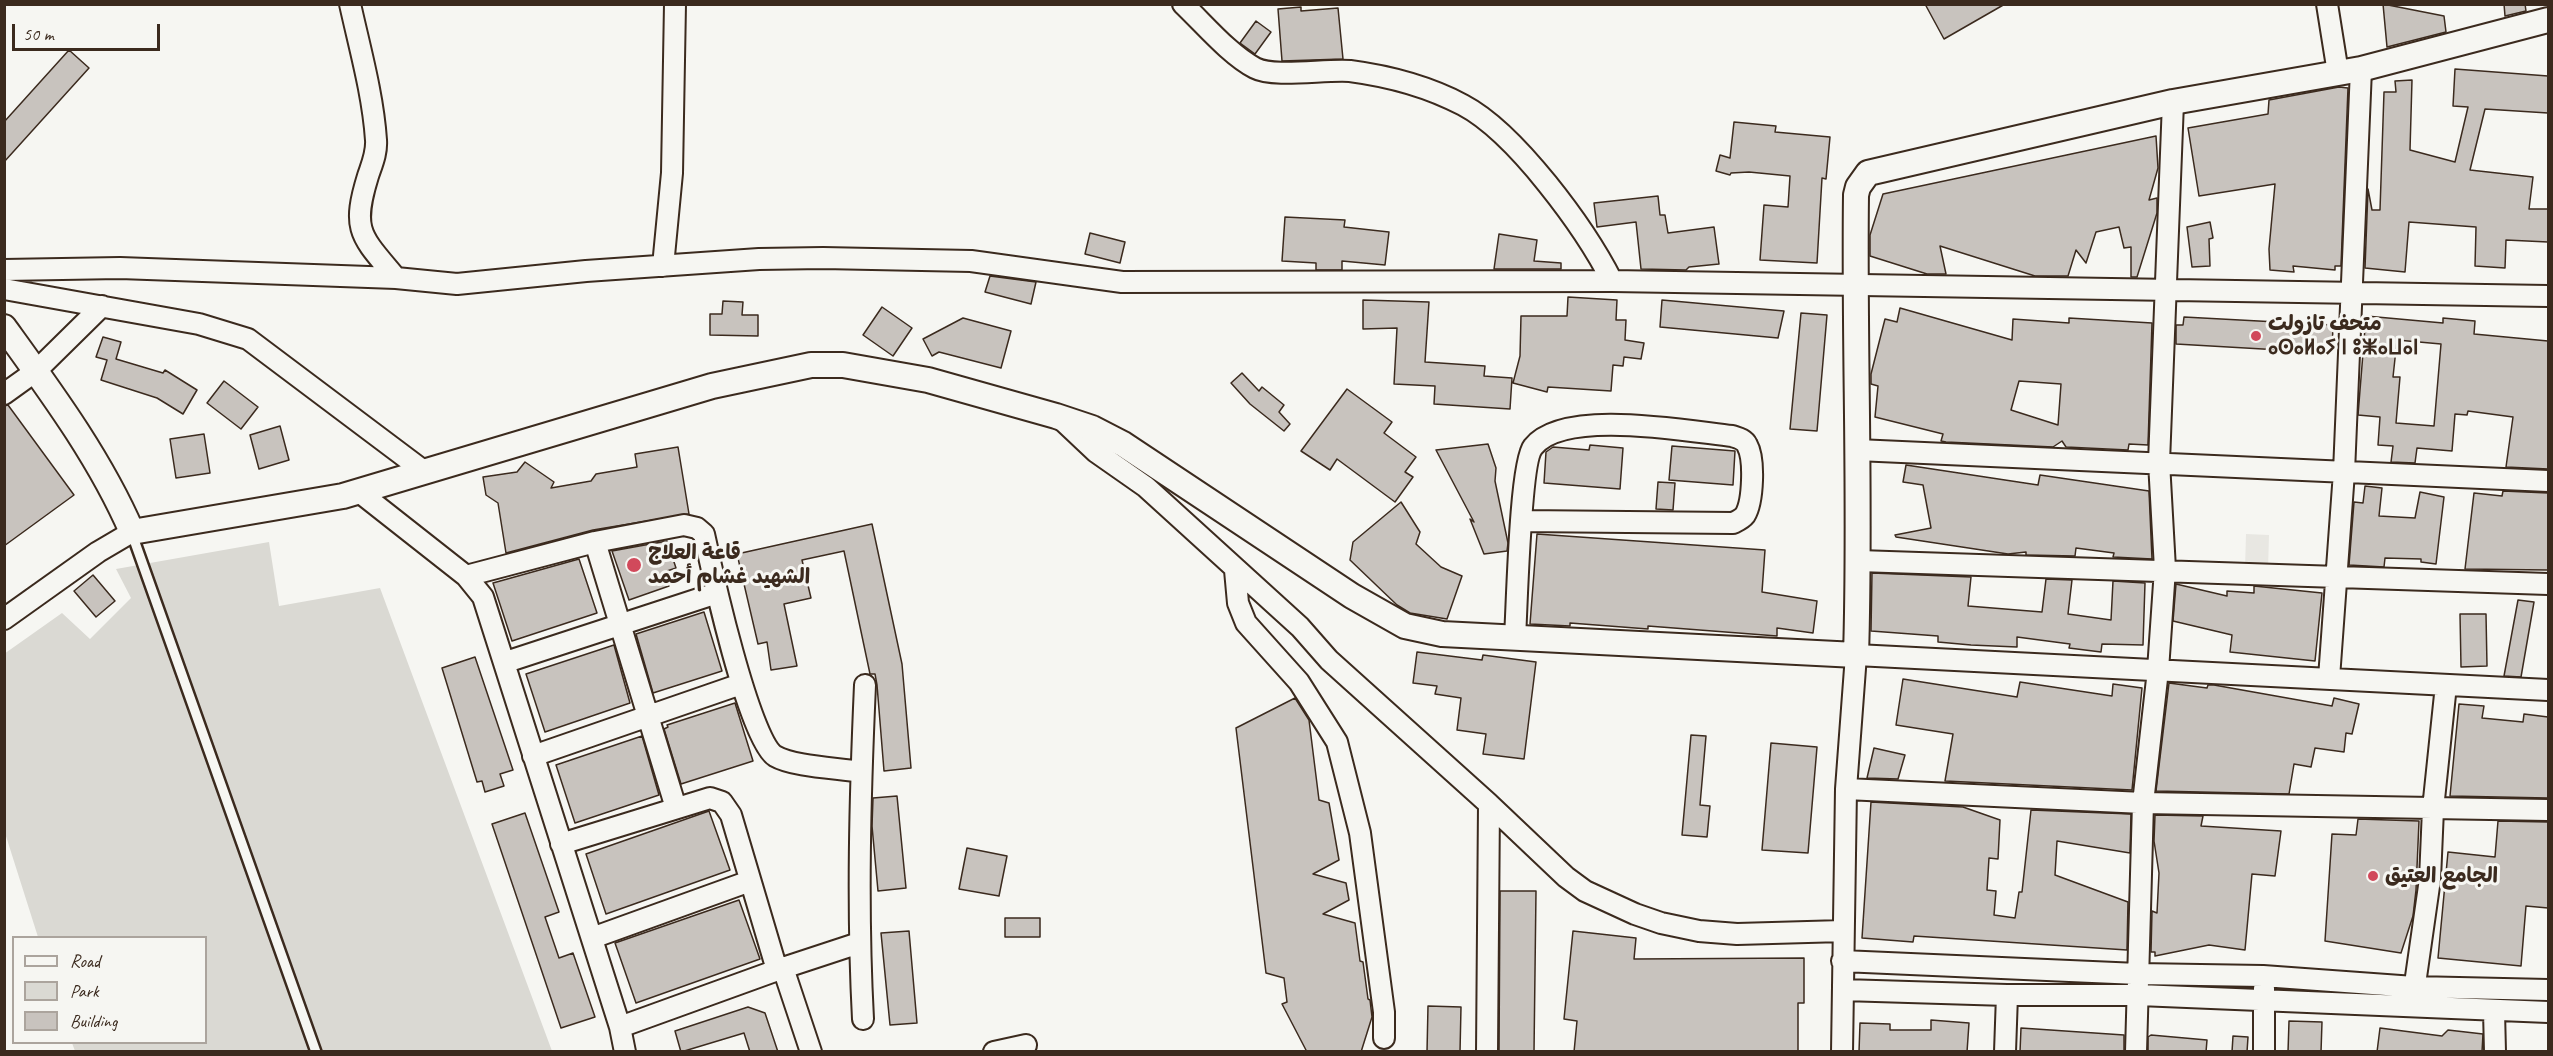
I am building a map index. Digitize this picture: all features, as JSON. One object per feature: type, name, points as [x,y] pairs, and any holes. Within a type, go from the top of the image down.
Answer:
[{"type":"street","points":[[350,4],[371,100],[376,140],[376,151],[359,207],[360,231],[396,278]]},
{"type":"street","points":[[663,267],[672,173],[675,4]]},
{"type":"street","points":[[1183,4],[1255,68],[1275,73],[1349,71],[1410,84],[1464,106],[1501,134],[1564,204],[1596,251],[1612,281]]},
{"type":"street","points":[[2327,4],[2350,71],[2353,294],[2344,472],[2329,678]]},
{"type":"street","points":[[1842,1052],[1846,789],[1856,655],[1859,561],[1855,287],[1858,186],[1868,173],[2173,102],[2350,71],[2548,20]]},
{"type":"street","points":[[2136,1052],[2143,803],[2158,670],[2165,569],[2159,462],[2173,102]]},
{"type":"street","points":[[4,270],[120,268],[396,278],[457,284],[554,274],[823,258],[971,261],[1122,282],[1612,281],[1855,287],[2166,289],[2548,296]]},
{"type":"street","points":[[4,289],[199,324],[248,339],[425,472]]},
{"type":"street","points":[[4,394],[36,371],[102,306]]},
{"type":"street","points":[[4,327],[36,371],[112,489],[132,532]]},
{"type":"street","points":[[4,619],[98,552],[132,532],[358,491],[712,386],[811,365],[871,368],[928,380],[1092,428],[1123,444],[1293,559],[1405,626],[1442,634],[2548,690]]},
{"type":"street","points":[[1056,416],[1096,452],[1146,487],[1300,627],[1329,660],[1575,884],[1614,906],[1635,914],[1661,923],[1714,933],[1843,931]]},
{"type":"street","points":[[1515,637],[1522,521],[1532,448],[1545,435],[1575,425],[1636,426],[1732,436],[1742,439],[1748,446],[1752,479],[1750,502],[1744,517],[1733,523],[1522,521]]},
{"type":"street","points":[[1857,450],[2548,481]]},
{"type":"street","points":[[358,491],[466,576],[480,590],[506,662],[533,756],[620,1027],[625,1052]]},
{"type":"street","points":[[466,576],[595,542],[691,525],[704,534],[741,684],[763,739],[774,755],[787,760],[861,771]]},
{"type":"street","points":[[595,542],[676,808]]},
{"type":"street","points":[[1859,561],[2165,569],[2548,584]]},
{"type":"street","points":[[1235,570],[1239,603],[1246,623],[1299,682],[1337,742],[1360,833],[1384,1012],[1384,1038]]},
{"type":"street","points":[[506,662],[717,593]]},
{"type":"street","points":[[533,756],[741,684]]},
{"type":"street","points":[[863,1019],[859,943],[861,771],[866,685]]},
{"type":"street","points":[[2413,1008],[2430,879],[2433,809],[2446,685]]},
{"type":"street","points":[[1846,789],[2143,803],[2548,810]]},
{"type":"street","points":[[561,844],[710,798],[717,799],[727,806],[780,969],[811,1052]]},
{"type":"street","points":[[1487,1052],[1489,804]]},
{"type":"street","points":[[592,938],[750,881]]},
{"type":"street","points":[[620,1027],[859,943]]},
{"type":"street","points":[[1842,961],[2138,974],[2264,976],[2414,987],[2548,990]]},
{"type":"street","points":[[2264,976],[2264,1052]]},
{"type":"street","points":[[1843,990],[2007,995],[2139,995],[2548,1012]]},
{"type":"street","points":[[2005,1052],[2007,995]]},
{"type":"street","points":[[2494,1011],[2495,1052]]},
{"type":"street","points":[[994,1052],[1026,1045]]},
{"type":"lane","points":[[132,532],[316,1052]]},
{"type":"shaded area","points":[[2246,534],[2269,535],[2268,570],[2245,569]]},
{"type":"green space","points":[[269,542],[279,606],[380,588],[552,1051],[75,1051],[72,1044],[207,1044],[207,936],[38,936],[5,833],[4,654],[62,613],[90,639],[131,598],[116,569]]},
{"type":"building","points":[[1925,4],[2005,4],[1944,39]]},
{"type":"building","points":[[2383,4],[2444,16],[2446,32],[2387,47]]},
{"type":"building","points":[[2504,4],[2525,4],[2526,11],[2505,16]]},
{"type":"building","points":[[1301,7],[1301,11],[1338,8],[1343,59],[1282,61],[1278,9]]},
{"type":"building","points":[[1256,21],[1271,32],[1255,54],[1240,43]]},
{"type":"building","points":[[69,50],[89,68],[4,162],[4,122]]},
{"type":"building","points":[[2455,69],[2548,76],[2548,113],[2485,109],[2470,170],[2533,177],[2529,209],[2548,209],[2548,242],[2506,240],[2505,268],[2475,266],[2476,227],[2409,222],[2405,272],[2365,268],[2368,189],[2372,210],[2380,210],[2384,92],[2396,92],[2395,81],[2412,80],[2410,150],[2455,162],[2468,107],[2453,106]]},
{"type":"building","points":[[2339,87],[2348,88],[2341,266],[2335,266],[2335,270],[2293,266],[2294,272],[2270,270],[2269,249],[2275,184],[2199,196],[2188,128],[2268,114],[2269,100]]},
{"type":"building","points":[[1734,122],[1776,126],[1775,132],[1830,137],[1826,179],[1822,178],[1817,263],[1760,260],[1764,205],[1788,207],[1790,176],[1749,172],[1731,173],[1730,175],[1716,171],[1720,155],[1730,158]]},
{"type":"building","points":[[2156,136],[2158,168],[2149,200],[2157,198],[2157,213],[2137,277],[2131,277],[2131,247],[2124,248],[2119,227],[2096,232],[2086,263],[2076,250],[2068,276],[2035,276],[1940,246],[1946,274],[1927,274],[1870,256],[1870,235],[1883,194]]},
{"type":"building","points":[[1658,196],[1660,215],[1665,215],[1668,233],[1714,227],[1719,264],[1689,267],[1686,270],[1641,269],[1636,222],[1597,227],[1594,203]]},
{"type":"building","points":[[1285,217],[1345,220],[1344,227],[1389,232],[1385,265],[1342,261],[1342,270],[1316,270],[1316,263],[1282,261]]},
{"type":"building","points":[[2210,222],[2213,238],[2209,239],[2210,266],[2192,267],[2187,227]]},
{"type":"building","points":[[1090,233],[1125,242],[1120,263],[1085,254]]},
{"type":"building","points":[[1499,234],[1537,240],[1534,261],[1561,263],[1561,269],[1494,269]]},
{"type":"building","points":[[990,276],[1036,282],[1031,304],[985,292]]},
{"type":"building","points":[[1568,297],[1617,300],[1616,320],[1626,320],[1625,340],[1644,343],[1641,359],[1624,357],[1623,366],[1613,365],[1611,391],[1548,387],[1547,392],[1513,383],[1520,356],[1521,316],[1567,316]]},
{"type":"building","points":[[1363,300],[1429,302],[1425,362],[1485,366],[1484,376],[1512,378],[1510,409],[1434,404],[1435,386],[1394,384],[1397,328],[1363,329]]},
{"type":"building","points":[[1662,300],[1784,311],[1778,338],[1660,327]]},
{"type":"building","points":[[723,301],[743,302],[742,315],[758,315],[758,336],[710,335],[710,314],[722,314]]},
{"type":"building","points":[[882,307],[912,328],[893,356],[863,335]]},
{"type":"building","points":[[1900,308],[2012,340],[2013,319],[2069,323],[2069,318],[2152,323],[2148,445],[2129,444],[2128,450],[2066,447],[2062,441],[2053,447],[1946,442],[1941,441],[1943,434],[1875,417],[1878,386],[1871,384],[1871,374],[1885,319],[1897,322]],"holes":[[[2019,381],[2061,384],[2058,425],[2011,410]]]},
{"type":"building","points":[[1801,313],[1827,315],[1817,431],[1790,429]]},
{"type":"building","points":[[2366,316],[2443,323],[2443,318],[2475,321],[2474,334],[2548,341],[2548,469],[2506,467],[2513,417],[2468,411],[2467,415],[2455,414],[2452,451],[2417,448],[2415,463],[2391,462],[2393,446],[2378,445],[2380,417],[2358,415]],"holes":[[[2397,340],[2441,344],[2434,426],[2396,423],[2400,377],[2393,377]]]},
{"type":"building","points":[[2184,317],[2333,325],[2332,353],[2176,344],[2176,325],[2183,325]]},
{"type":"building","points":[[963,318],[1011,331],[1001,368],[939,352],[932,356],[923,339]]},
{"type":"building","points":[[103,337],[121,342],[116,359],[163,373],[165,370],[197,390],[183,414],[157,398],[101,380],[107,360],[96,357]]},
{"type":"building","points":[[1242,373],[1259,391],[1262,387],[1284,405],[1279,412],[1290,424],[1284,431],[1250,404],[1231,383]]},
{"type":"building","points":[[224,381],[258,407],[241,429],[207,403]]},
{"type":"building","points":[[1347,389],[1392,422],[1384,433],[1416,457],[1405,472],[1413,477],[1395,502],[1337,459],[1330,470],[1301,451]]},
{"type":"building","points":[[8,405],[74,495],[4,546],[4,406]]},
{"type":"building","points":[[280,426],[289,460],[259,469],[250,435]]},
{"type":"building","points":[[204,434],[210,473],[176,478],[170,439]]},
{"type":"building","points":[[1488,444],[1496,468],[1495,481],[1508,543],[1507,551],[1484,554],[1470,519],[1474,522],[1436,450]]},
{"type":"building","points":[[1590,445],[1623,448],[1620,489],[1544,483],[1546,452],[1553,447],[1589,450]]},
{"type":"building","points":[[1672,446],[1735,451],[1733,485],[1669,480]]},
{"type":"building","points":[[678,447],[689,514],[593,530],[506,553],[498,503],[486,495],[483,477],[517,472],[525,462],[554,482],[551,488],[591,481],[596,474],[637,467],[635,454]]},
{"type":"building","points":[[1906,465],[2038,485],[2040,475],[2149,491],[2152,559],[2113,557],[2114,553],[2076,548],[2075,556],[2026,555],[2026,552],[2008,554],[1896,537],[1895,535],[1931,528],[1923,485],[1903,482]]},
{"type":"building","points":[[1658,482],[1675,483],[1673,510],[1656,509]]},
{"type":"building","points":[[2365,486],[2382,488],[2379,516],[2415,518],[2420,492],[2444,497],[2436,564],[2421,562],[2421,559],[2385,558],[2384,567],[2349,565],[2354,502],[2363,503]]},
{"type":"building","points":[[2503,491],[2548,493],[2548,570],[2465,569],[2474,493],[2502,496]]},
{"type":"building","points":[[1401,502],[1420,532],[1416,544],[1441,567],[1462,576],[1447,619],[1410,613],[1397,605],[1350,560],[1353,542]]},
{"type":"building","points":[[872,524],[902,664],[911,768],[884,771],[875,674],[870,674],[844,551],[802,560],[811,598],[784,604],[797,666],[771,670],[767,642],[758,644],[737,554]]},
{"type":"building","points":[[1537,534],[1765,550],[1762,592],[1817,601],[1813,633],[1777,628],[1777,636],[1648,626],[1648,629],[1570,623],[1570,626],[1530,624]]},
{"type":"building","points":[[667,541],[676,568],[664,572],[669,586],[629,600],[612,551]]},
{"type":"building","points":[[579,559],[597,613],[512,641],[493,583]]},
{"type":"building","points":[[1872,573],[1971,577],[1968,606],[2042,612],[2046,579],[2072,580],[2068,614],[2111,620],[2113,581],[2145,583],[2143,645],[2102,644],[2101,652],[2069,648],[2070,644],[2017,637],[2017,647],[1938,642],[1938,636],[1871,631]]},
{"type":"building","points":[[93,575],[115,601],[96,617],[74,591]]},
{"type":"building","points":[[2176,584],[2227,596],[2227,591],[2254,593],[2254,586],[2322,593],[2315,661],[2230,652],[2232,635],[2173,621]]},
{"type":"building","points":[[2518,600],[2534,602],[2521,677],[2504,676]]},
{"type":"building","points":[[704,612],[722,671],[653,693],[636,634]]},
{"type":"building","points":[[2460,614],[2486,614],[2487,666],[2461,667]]},
{"type":"building","points":[[614,645],[630,703],[545,732],[526,674]]},
{"type":"building","points":[[1417,652],[1482,660],[1483,655],[1536,662],[1524,759],[1483,754],[1486,734],[1457,730],[1461,698],[1435,694],[1437,686],[1413,683]]},
{"type":"building","points":[[475,657],[513,770],[500,774],[504,786],[485,792],[482,781],[477,782],[442,668]]},
{"type":"building","points":[[1903,679],[2017,697],[2020,682],[2112,696],[2113,684],[2142,688],[2132,790],[1945,781],[1953,734],[1896,725]]},
{"type":"building","points":[[2169,683],[2207,688],[2208,685],[2214,685],[2332,706],[2334,698],[2359,704],[2352,734],[2346,733],[2344,752],[2315,748],[2311,767],[2294,764],[2289,794],[2156,791]]},
{"type":"building","points":[[1295,698],[1309,720],[1319,800],[1329,803],[1339,860],[1313,874],[1346,883],[1349,900],[1323,914],[1355,923],[1360,961],[1363,962],[1372,1017],[1361,1052],[1307,1052],[1282,1004],[1287,1002],[1284,978],[1266,973],[1236,728]]},
{"type":"building","points":[[735,703],[753,761],[681,784],[664,729],[668,727],[667,725]]},
{"type":"building","points":[[2459,704],[2484,706],[2482,718],[2523,722],[2524,714],[2548,717],[2548,798],[2450,796]]},
{"type":"building","points":[[1691,735],[1706,736],[1700,805],[1710,806],[1707,837],[1682,835]]},
{"type":"building","points":[[642,736],[659,795],[575,823],[556,765]]},
{"type":"building","points":[[1771,743],[1817,747],[1808,853],[1762,850]]},
{"type":"building","points":[[1874,748],[1905,755],[1898,779],[1867,778]]},
{"type":"building","points":[[897,796],[906,888],[878,891],[872,826],[873,798]]},
{"type":"building","points":[[1871,802],[1963,807],[2000,820],[1998,859],[1989,858],[1987,890],[1996,891],[1994,915],[2015,918],[2019,892],[2022,892],[2031,810],[2131,814],[2130,853],[2057,841],[2055,875],[2128,902],[2127,950],[1914,936],[1913,942],[1862,938]]},
{"type":"building","points":[[709,811],[730,870],[606,914],[586,854]]},
{"type":"building","points":[[525,813],[559,912],[545,917],[559,958],[573,953],[595,1017],[561,1028],[492,824]]},
{"type":"building","points":[[2155,815],[2203,816],[2201,826],[2281,831],[2275,876],[2252,874],[2245,950],[2209,945],[2155,956],[2155,952],[2151,952],[2152,911],[2157,913],[2159,873],[2154,841]]},
{"type":"building","name":"الجامع العتيق","points":[[2358,819],[2419,821],[2413,916],[2401,953],[2325,941],[2332,834],[2356,835]]},
{"type":"building","points":[[2498,821],[2548,822],[2548,908],[2526,906],[2521,966],[2438,958],[2448,852],[2495,857]]},
{"type":"building","points":[[967,848],[1007,856],[999,896],[959,889]]},
{"type":"building","points":[[1500,891],[1536,891],[1534,1052],[1499,1052]]},
{"type":"building","points":[[739,900],[760,959],[636,1003],[615,943]]},
{"type":"building","points":[[1005,918],[1040,918],[1040,937],[1005,937]]},
{"type":"building","points":[[909,931],[917,1023],[890,1025],[881,933]]},
{"type":"building","points":[[1573,931],[1636,938],[1634,959],[1804,958],[1804,1003],[1798,1003],[1798,1052],[1574,1052],[1577,1021],[1564,1019]]},
{"type":"building","points":[[1428,1006],[1461,1007],[1460,1052],[1427,1052]]},
{"type":"building","points":[[748,1007],[765,1013],[778,1052],[750,1052],[744,1033],[681,1052],[675,1031]]},
{"type":"building","points":[[1931,1020],[1969,1023],[1967,1052],[1859,1052],[1860,1023],[1890,1024],[1890,1030],[1931,1030]]},
{"type":"building","points":[[2289,1021],[2322,1022],[2321,1052],[2288,1052]]},
{"type":"building","points":[[2021,1028],[2124,1035],[2124,1052],[2020,1052]]},
{"type":"building","points":[[2380,1028],[2442,1036],[2448,1030],[2483,1034],[2482,1052],[2377,1052]]},
{"type":"building","points":[[2151,1035],[2207,1040],[2206,1052],[2148,1052],[2148,1037]]},
{"type":"building","points":[[2233,1036],[2248,1037],[2247,1052],[2232,1052]]},
{"type":"place","name":"متحف تازولت ⴰⵙⴰⵍⴰⵢ ⵏ ⵓⵥⴰⵡⴰⵏ","points":[[2256,336]]},
{"type":"place","name":"قاعة العلاج الشهيد غشام أحمد","points":[[634,565]]},
{"type":"place","name":"الجامع العتيق","points":[[2373,876]]}]
